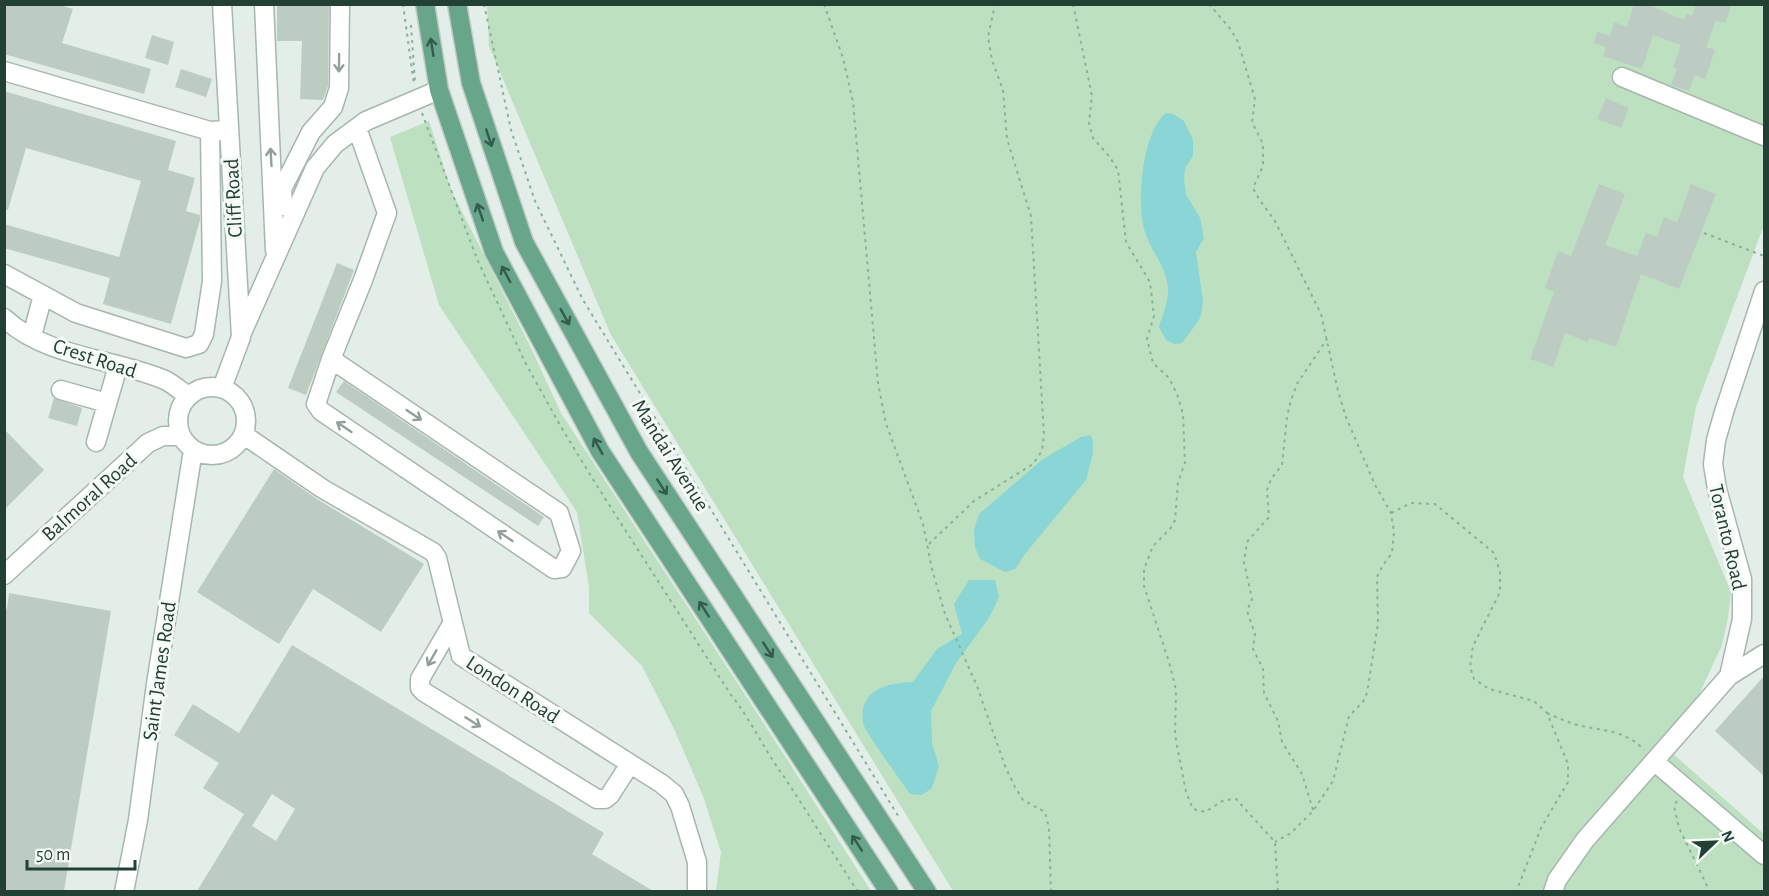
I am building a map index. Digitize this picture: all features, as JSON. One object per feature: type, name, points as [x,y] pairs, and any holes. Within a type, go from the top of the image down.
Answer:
[{"type":"main road","points":[[425,4],[439,90],[494,252],[600,451],[889,891]]},
{"type":"main road","name":"Mandai Avenue","points":[[458,4],[471,83],[524,242],[639,452],[927,891]]},
{"type":"street","name":"Cliff Road","points":[[222,4],[241,337],[222,388]]},
{"type":"street","points":[[264,4],[276,257]]},
{"type":"street","points":[[283,239],[282,189],[311,132],[333,107],[339,88],[340,4]]},
{"type":"street","points":[[4,71],[210,132],[229,130]]},
{"type":"street","points":[[1622,77],[1764,136]]},
{"type":"street","points":[[241,337],[315,168],[335,144],[366,121],[439,90]]},
{"type":"street","points":[[331,359],[559,513],[571,551],[562,568],[554,569],[321,411],[316,405],[331,359],[387,213],[357,128]]},
{"type":"street","points":[[4,274],[76,313],[186,348],[199,344],[204,334],[212,280],[210,132]]},
{"type":"street","name":"Toranto Road","points":[[1553,891],[1557,880],[1585,840],[1729,676],[1742,619],[1742,579],[1717,489],[1713,464],[1716,440],[1724,412],[1764,291]]},
{"type":"street","points":[[32,336],[43,295]]},
{"type":"street","name":"Crest Road","points":[[4,318],[14,327],[54,347],[166,380],[188,396]]},
{"type":"street","points":[[96,442],[118,366]]},
{"type":"street","points":[[211,387],[222,388],[233,393],[241,402],[245,412],[244,435],[238,444],[230,451],[220,455],[202,454],[193,450],[181,435],[178,425],[178,414],[188,396],[199,389],[211,387]]},
{"type":"street","points":[[61,390],[107,403]]},
{"type":"street","name":"Balmoral Road","points":[[4,575],[148,443],[163,436],[181,435]]},
{"type":"street","name":"London Road","points":[[244,435],[323,489],[433,552],[437,558],[461,656],[662,784],[674,794],[680,806],[697,862],[697,891]]},
{"type":"street","name":"Saint James Road","points":[[124,891],[138,820],[156,684],[193,450]]},
{"type":"street","points":[[452,624],[420,679],[420,688],[424,692],[597,799],[605,799],[610,795],[630,764]]},
{"type":"street","points":[[1729,676],[1764,654]]},
{"type":"street","points":[[1654,762],[1764,855]]},
{"type":"path","points":[[484,4],[511,130],[535,201],[584,300],[902,821]]},
{"type":"path","points":[[824,4],[843,58],[853,102],[878,383],[886,424],[923,524],[929,544],[932,569],[945,614],[977,686],[1005,766],[1023,800],[1045,813],[1049,828],[1051,891]]},
{"type":"path","points":[[929,544],[974,501],[1033,464],[1042,451],[1044,435],[1030,216],[1007,139],[1003,90],[992,60],[988,38],[995,4]]},
{"type":"path","points":[[1073,4],[1092,96],[1089,123],[1093,138],[1109,156],[1118,171],[1126,242],[1150,282],[1154,315],[1146,339],[1153,363],[1169,378],[1183,414],[1185,463],[1178,482],[1175,520],[1170,529],[1153,546],[1144,569],[1144,586],[1176,690],[1175,735],[1186,792],[1193,809],[1205,812],[1224,800],[1236,799],[1275,842],[1278,891]]},
{"type":"path","points":[[1209,4],[1238,42],[1255,99],[1252,122],[1263,144],[1263,166],[1253,188],[1258,201],[1269,211],[1276,222],[1321,314],[1346,417],[1375,485],[1391,513],[1394,532],[1392,553],[1377,578],[1378,623],[1367,693],[1363,702],[1349,716],[1333,781],[1314,811],[1291,833],[1275,842]]},
{"type":"path","points":[[410,16],[415,88]]},
{"type":"path","points":[[1704,233],[1764,256]]},
{"type":"path","points":[[1314,811],[1302,774],[1282,742],[1278,721],[1264,693],[1263,669],[1253,649],[1255,634],[1246,610],[1252,599],[1244,562],[1247,542],[1269,518],[1267,490],[1271,479],[1282,465],[1287,417],[1297,384],[1327,339]]},
{"type":"path","points":[[1391,513],[1411,503],[1435,504],[1494,553],[1500,572],[1500,592],[1473,646],[1470,667],[1474,679],[1489,689],[1534,701],[1547,713],[1573,724],[1624,735],[1639,744],[1654,762]]},
{"type":"path","points":[[1516,891],[1541,828],[1568,782],[1569,764],[1547,713]]},
{"type":"path","points":[[1686,789],[1674,806],[1679,828],[1710,891]]},
{"type":"green space","points":[[487,5],[1764,5],[1764,225],[1696,407],[1683,477],[1731,592],[1728,618],[1722,645],[1672,753],[1764,834],[1764,891],[953,891],[611,335],[489,46]]},
{"type":"green space","points":[[429,121],[452,192],[531,348],[561,413],[871,891],[716,891],[721,852],[703,796],[675,731],[642,666],[589,613],[589,587],[577,512],[439,305],[390,137]]},
{"type":"water","points":[[1166,113],[1173,114],[1184,121],[1193,140],[1193,156],[1185,168],[1184,179],[1186,194],[1200,218],[1204,238],[1196,252],[1203,301],[1202,311],[1199,320],[1182,343],[1175,344],[1166,340],[1159,327],[1167,301],[1168,284],[1145,232],[1141,204],[1146,151],[1158,122]]},
{"type":"water","points":[[1091,435],[1093,453],[1086,480],[1015,569],[1005,572],[980,559],[975,547],[974,530],[979,514],[1043,459],[1081,437]]},
{"type":"water","points":[[969,580],[995,580],[999,597],[989,618],[956,663],[931,711],[932,743],[939,766],[932,788],[922,795],[910,794],[865,728],[863,712],[865,702],[870,695],[884,686],[913,682],[937,649],[962,634],[954,604]]},
{"type":"building","points":[[4,4],[57,4],[73,9],[62,43],[151,69],[144,94],[4,54]]},
{"type":"building","points":[[277,4],[329,4],[328,86],[323,100],[300,99],[302,41],[277,41]]},
{"type":"building","points":[[1634,4],[1646,4],[1684,20],[1686,14],[1692,16],[1696,4],[1732,4],[1725,23],[1716,20],[1706,47],[1715,50],[1705,79],[1695,75],[1689,91],[1671,85],[1677,69],[1673,67],[1681,45],[1653,35],[1642,69],[1603,56],[1606,47],[1594,43],[1597,32],[1610,36],[1614,22],[1627,27]]},
{"type":"building","points":[[152,35],[174,42],[168,65],[145,58]]},
{"type":"building","points":[[181,69],[212,79],[206,97],[175,87]]},
{"type":"building","points":[[4,91],[176,141],[168,170],[195,178],[186,211],[200,215],[200,220],[171,324],[103,304],[110,278],[4,248],[4,224],[119,257],[141,181],[26,148],[8,210],[4,210]]},
{"type":"building","points":[[1606,98],[1629,108],[1621,128],[1597,119]]},
{"type":"building","points":[[1599,184],[1625,194],[1605,245],[1637,256],[1646,233],[1657,237],[1664,217],[1677,222],[1691,184],[1716,194],[1679,289],[1641,274],[1616,347],[1589,338],[1588,342],[1565,333],[1553,367],[1530,359],[1554,292],[1545,288],[1558,251],[1571,256]]},
{"type":"building","points":[[337,263],[354,270],[306,395],[288,388]]},
{"type":"building","points":[[344,381],[544,517],[538,526],[336,392]]},
{"type":"building","points":[[54,398],[82,408],[77,426],[48,418]]},
{"type":"building","points":[[4,429],[44,470],[4,510]]},
{"type":"building","points":[[274,469],[317,499],[424,564],[381,632],[313,589],[279,644],[197,592]]},
{"type":"building","points":[[9,593],[111,611],[64,891],[4,891],[4,608],[7,609]]},
{"type":"building","points":[[292,645],[604,833],[592,854],[653,891],[197,891],[244,814],[203,788],[219,763],[174,735],[193,704],[239,733]],"holes":[[[272,794],[295,809],[276,841],[252,826]]]},
{"type":"building","points":[[1764,676],[1764,776],[1715,731]]}]
